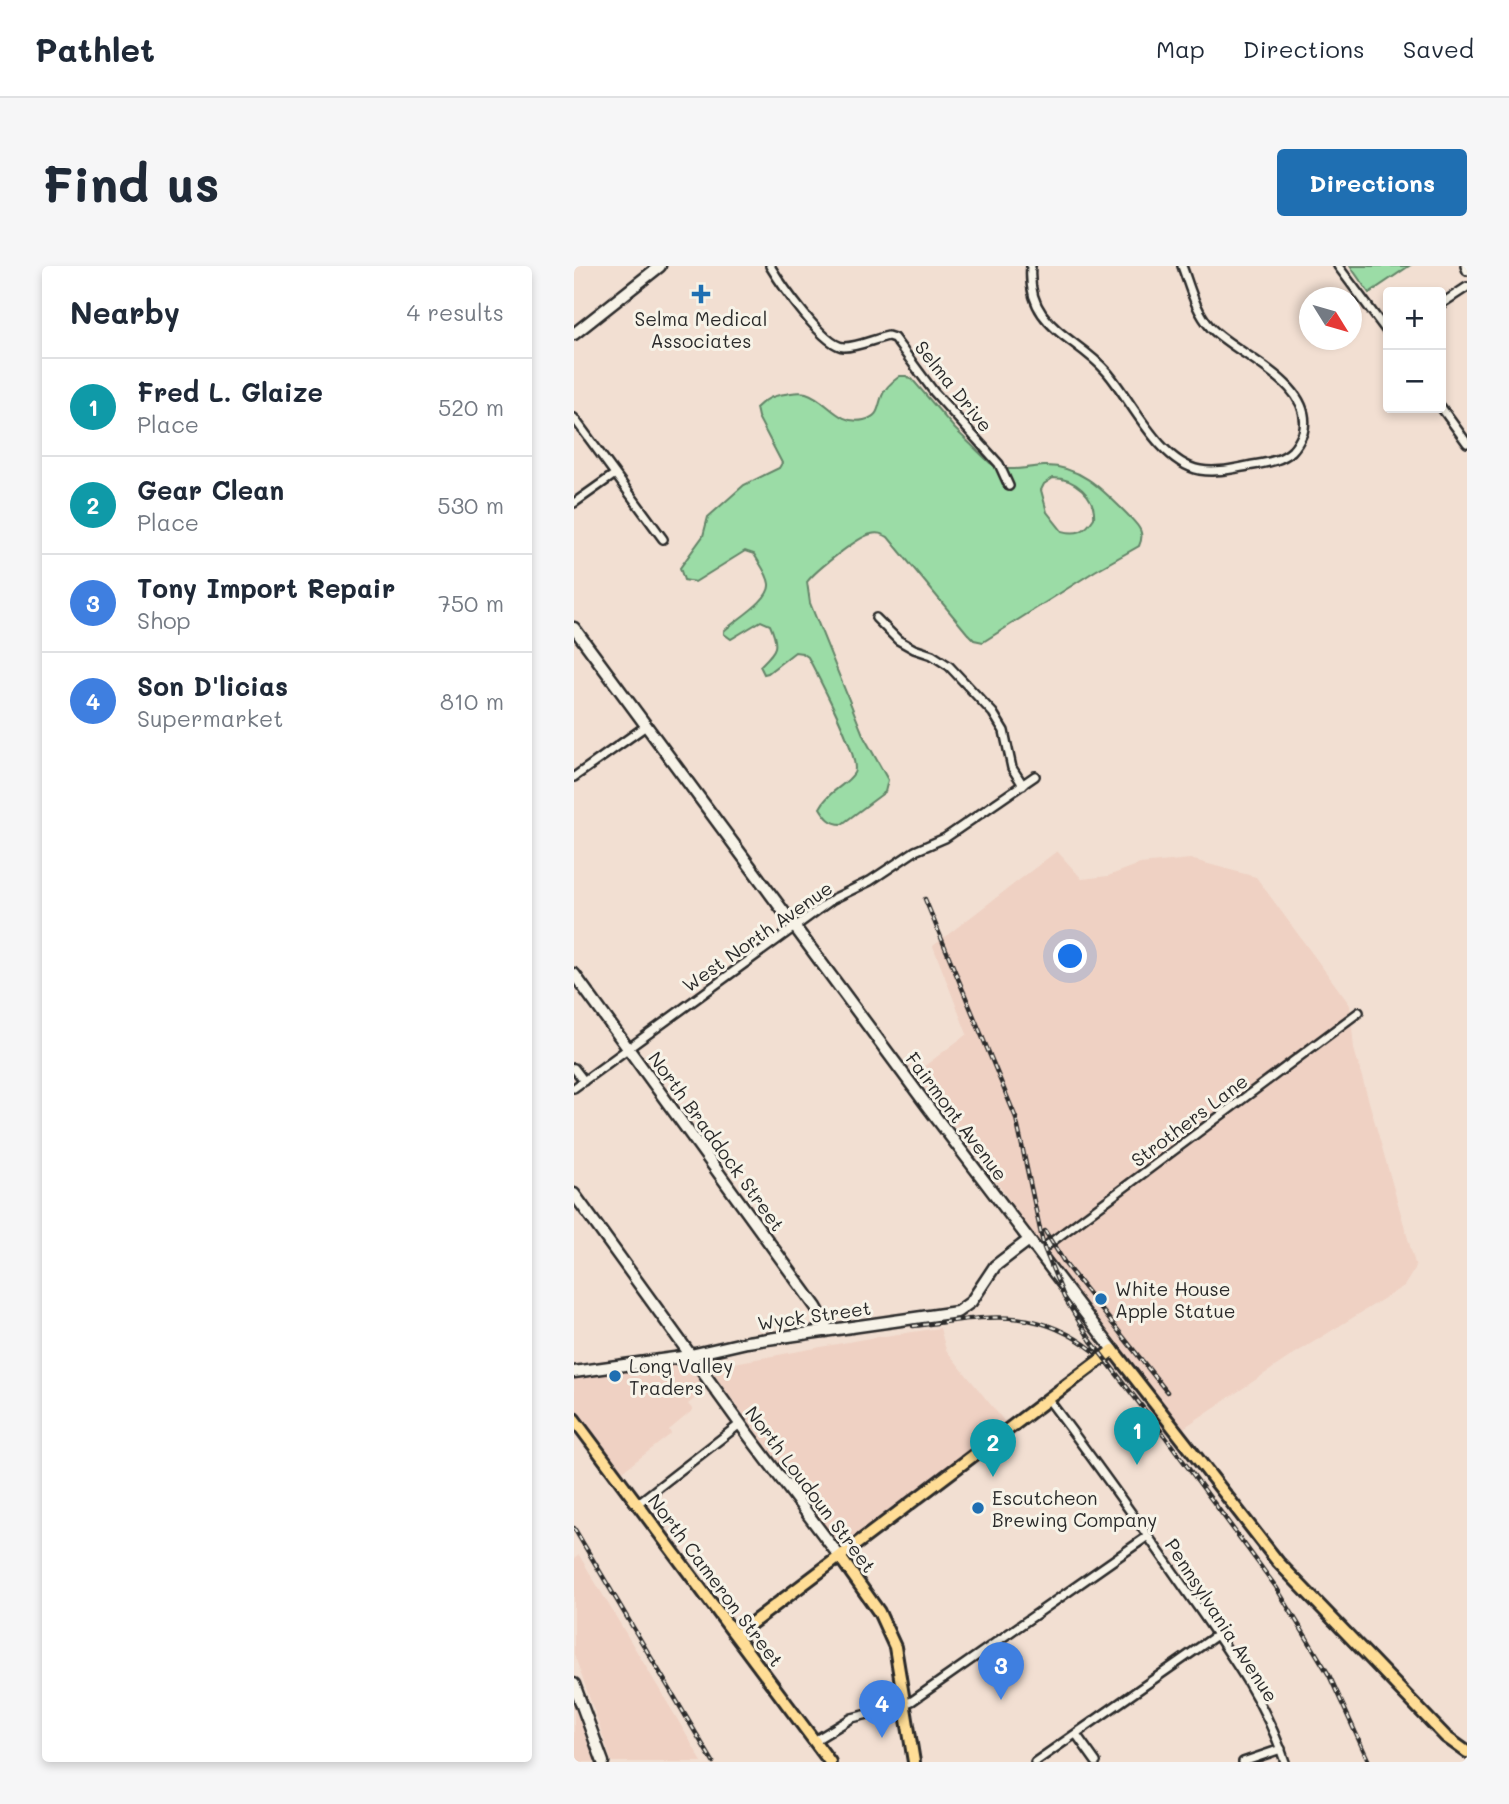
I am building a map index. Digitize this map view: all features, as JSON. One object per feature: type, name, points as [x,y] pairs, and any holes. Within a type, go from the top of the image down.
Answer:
[{"type":"main road","points":[[736,1634],[1113,1350]]},
{"type":"main road","name":"Fairmont Avenue","points":[[1113,1350],[1278,1562],[1429,1719]]},
{"type":"main road","name":"North Cameron Street","points":[[574,1419],[830,1762]]},
{"type":"main road","name":"North Loudoun Street","points":[[840,1557],[879,1612],[891,1635],[897,1656],[914,1762]]},
{"type":"main road","points":[[1429,1719],[1467,1743]]},
{"type":"main road","points":[[1429,1719],[1446,1737],[1467,1752]]},
{"type":"street","points":[[574,334],[660,266]]},
{"type":"street","name":"Selma Drive","points":[[770,266],[805,313],[833,343],[847,347],[888,337],[894,338],[934,391],[999,464],[1009,486]]},
{"type":"street","points":[[1031,266],[1033,290],[1046,320],[1108,372],[1155,437],[1175,458],[1193,468],[1212,471],[1282,458],[1294,450],[1301,439],[1305,422],[1302,407],[1292,391],[1273,374],[1209,326],[1196,304],[1182,266]]},
{"type":"street","points":[[1338,266],[1383,326]]},
{"type":"street","points":[[1446,301],[1467,287]]},
{"type":"street","points":[[1445,413],[1467,443]]},
{"type":"street","points":[[574,418],[663,539]]},
{"type":"street","points":[[574,503],[615,474]]},
{"type":"street","points":[[876,618],[898,640],[949,666],[993,713],[1003,731],[1012,768],[1023,785]]},
{"type":"street","name":"Fairmont Avenue","points":[[574,628],[1113,1350]]},
{"type":"street","points":[[574,778],[646,726]]},
{"type":"street","name":"West North Avenue","points":[[574,1088],[833,899],[870,881],[915,851],[945,838],[1035,776]]},
{"type":"street","name":"North Braddock Street","points":[[574,974],[816,1307],[825,1323],[826,1331]]},
{"type":"street","name":"Strothers Lane","points":[[1038,1252],[1359,1012]]},
{"type":"street","points":[[574,1068],[584,1081]]},
{"type":"street","name":"North Loudoun Street","points":[[574,1194],[840,1557]]},
{"type":"street","name":"Wyck Street","points":[[574,1372],[692,1355],[747,1342],[963,1310],[995,1266],[1029,1240]]},
{"type":"street","name":"Pennsylvania Avenue","points":[[1048,1399],[1217,1635],[1261,1705],[1284,1762]]},
{"type":"street","points":[[637,1504],[740,1424]]},
{"type":"street","points":[[814,1741],[852,1718],[905,1705],[1148,1536]]},
{"type":"street","points":[[1035,1762],[1217,1635]]},
{"type":"street","points":[[574,1684],[603,1762]]},
{"type":"street","points":[[1076,1734],[1096,1762]]},
{"type":"street","points":[[1243,1762],[1281,1749]]},
{"type":"shaded area","points":[[1057,851],[1082,879],[1108,876],[1140,864],[1190,859],[1256,877],[1350,1005],[1354,1049],[1416,1267],[1404,1286],[1294,1354],[1182,1429],[1039,1244],[990,1172],[914,1074],[967,1034],[933,946]]},
{"type":"shaded area","points":[[940,1328],[946,1350],[1009,1427],[843,1551],[711,1370],[713,1367],[864,1339]]},
{"type":"shaded area","points":[[689,1360],[711,1385],[688,1404],[693,1410],[669,1430],[671,1434],[619,1474],[574,1413],[574,1375]]},
{"type":"shaded area","points":[[579,1555],[702,1762],[612,1762],[574,1654],[574,1559]]},
{"type":"shaded area","points":[[574,1707],[596,1762],[574,1762]]},
{"type":"green space","points":[[1350,266],[1409,266],[1369,293]]},
{"type":"green space","points":[[900,376],[912,379],[955,429],[990,463],[1010,469],[1057,467],[1080,474],[1109,496],[1137,525],[1141,532],[1141,541],[1139,546],[983,642],[974,640],[967,633],[884,535],[876,533],[865,536],[819,570],[807,582],[810,603],[864,737],[888,780],[885,792],[842,824],[838,824],[829,819],[820,808],[828,797],[851,777],[855,764],[845,734],[808,657],[795,652],[764,674],[760,666],[775,648],[770,625],[761,621],[731,639],[724,634],[724,631],[759,603],[768,590],[768,580],[761,565],[754,554],[745,551],[695,582],[684,580],[680,568],[703,536],[708,517],[744,485],[779,468],[782,463],[758,417],[756,408],[759,405],[776,396],[803,392],[840,416],[855,421],[864,420],[875,414],[885,390]],"holes":[[[1053,478],[1061,479],[1082,490],[1094,510],[1094,518],[1080,531],[1062,531],[1047,512],[1041,490],[1044,484]]]},
{"type":"railway","points":[[925,899],[1016,1118],[1044,1248],[1064,1297],[1091,1341],[1276,1587],[1329,1675],[1369,1762]]},
{"type":"railway","points":[[1045,1231],[1066,1265],[1167,1392]]},
{"type":"railway","points":[[913,1326],[985,1318],[1029,1320],[1072,1336],[1095,1352]]},
{"type":"railway","points":[[574,1528],[713,1762]]},
{"type":"place","name":"Selma Medical Associates","points":[[701,294]]},
{"type":"place","name":"White House Apple Statue","points":[[1101,1299]]},
{"type":"place","name":"Long Valley Traders","points":[[615,1376]]},
{"type":"place","name":"Fred L. Glaize","points":[[1137,1465]]},
{"type":"place","name":"Gear Clean","points":[[993,1477]]},
{"type":"place","name":"Escutcheon Brewing Company","points":[[978,1508]]},
{"type":"place","name":"Tony Import Repair","points":[[1001,1700]]},
{"type":"place","name":"Son D'licias","points":[[882,1738]]}]
